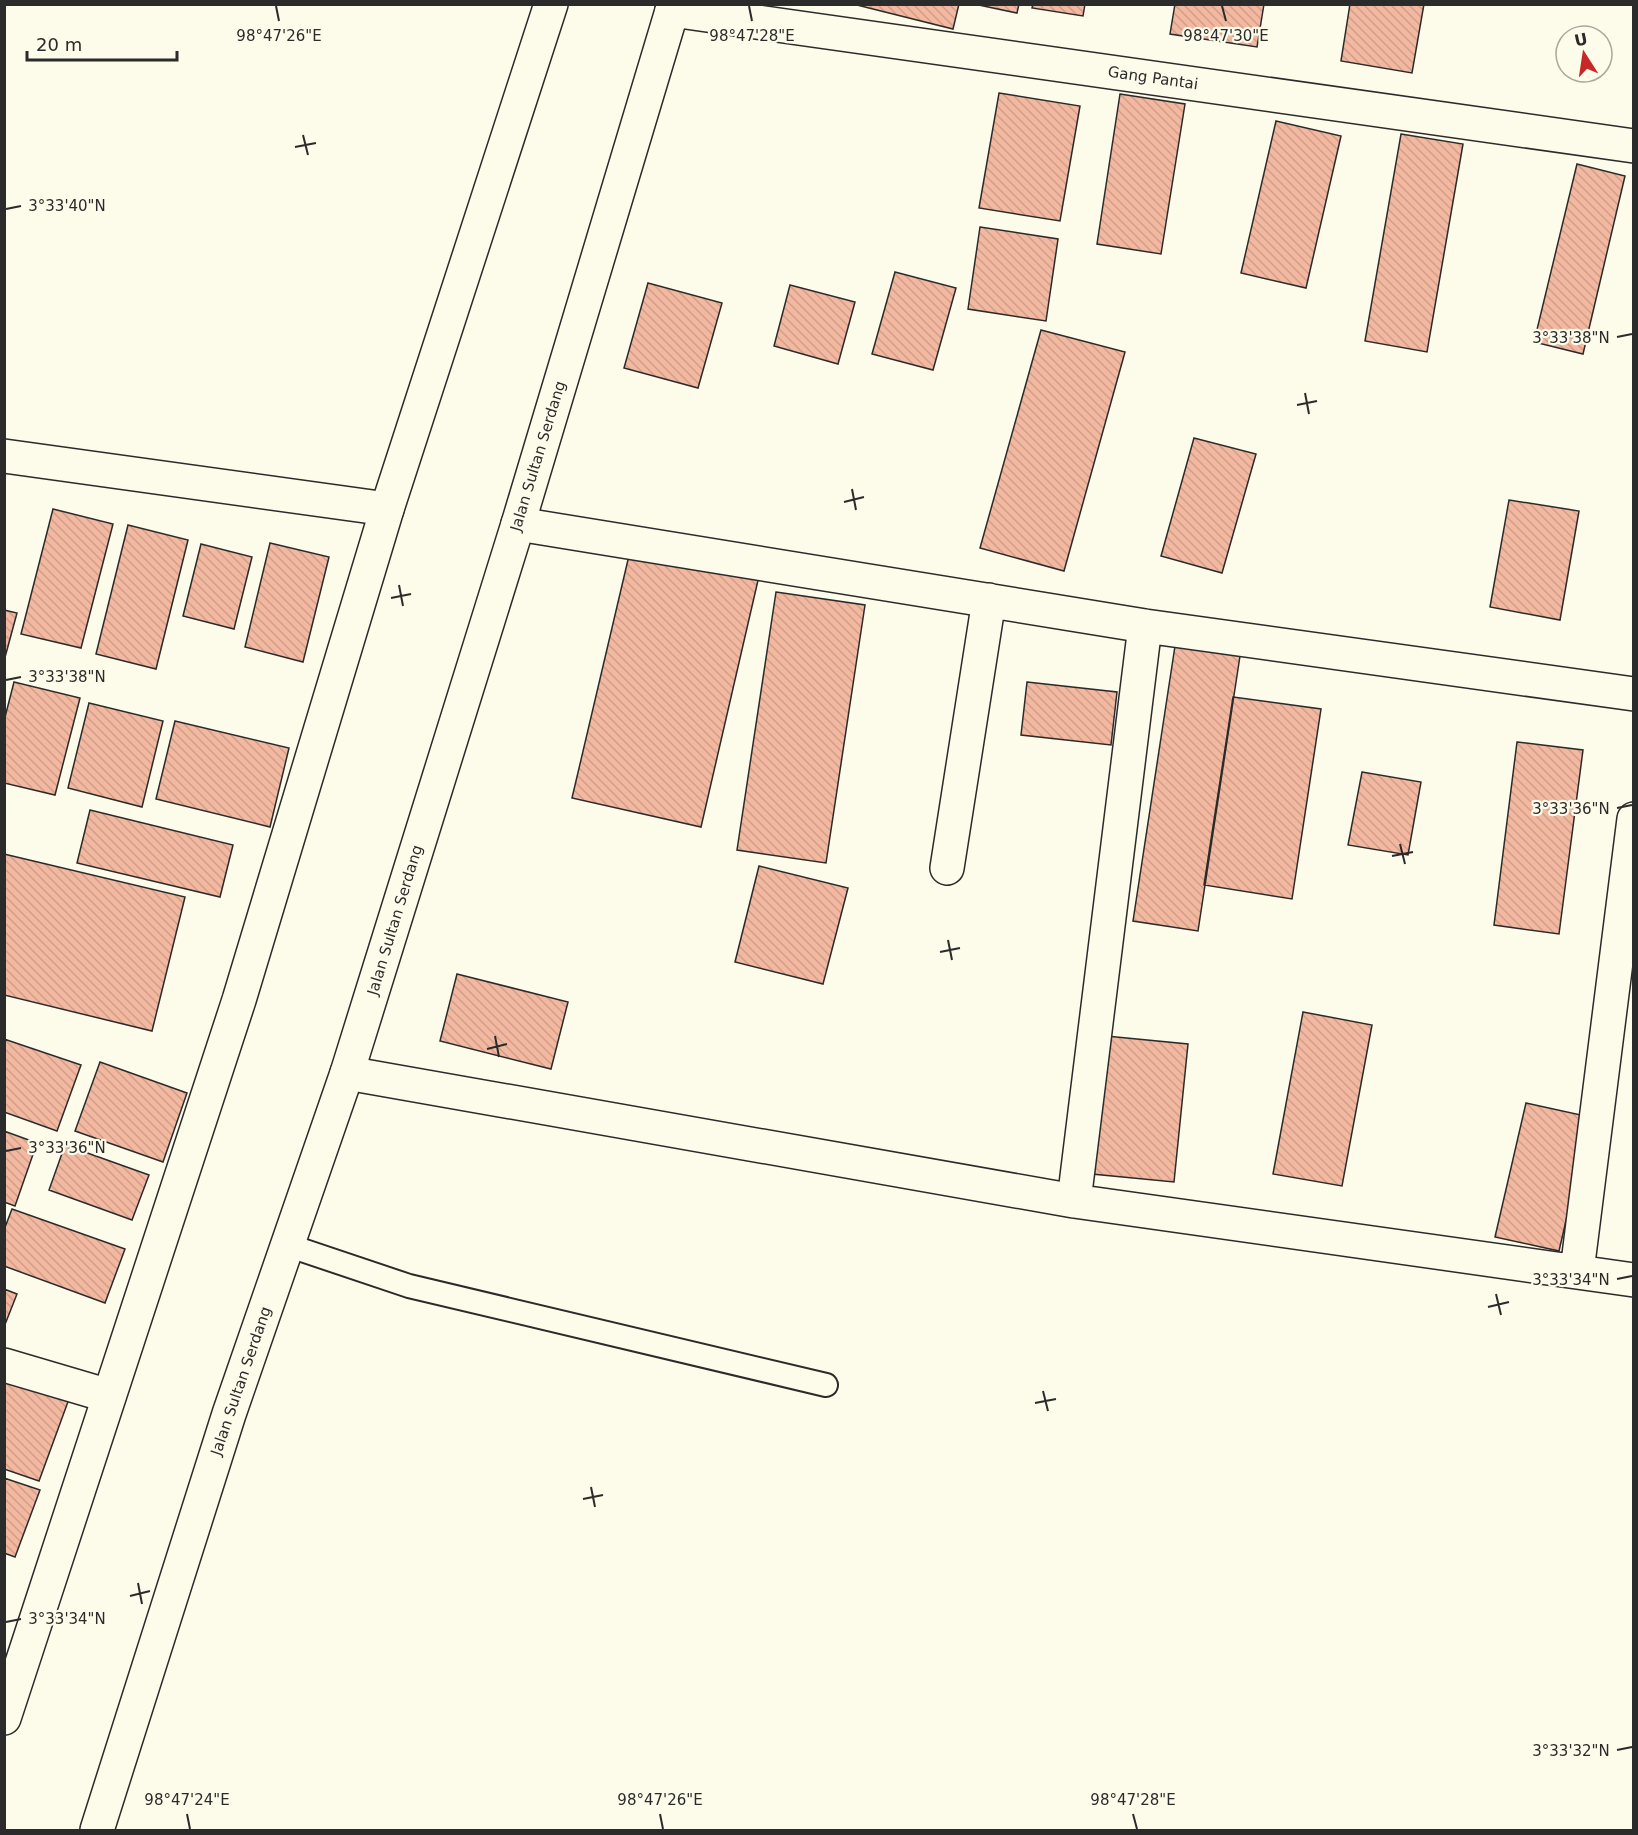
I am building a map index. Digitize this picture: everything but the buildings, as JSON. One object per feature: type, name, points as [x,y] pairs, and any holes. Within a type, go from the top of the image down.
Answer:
[{"type":"main road","points":[[4,1718],[239,1000],[387,509],[551,4]]},
{"type":"main road","name":"Gang Pantai","points":[[673,7],[1634,146]]},
{"type":"main road","name":"Jalan Sultan Serdang","points":[[97,1830],[229,1414],[347,1073],[518,524],[673,7]]},
{"type":"main road","points":[[4,456],[387,509]]},
{"type":"main road","points":[[518,524],[1145,626],[1634,694]]},
{"type":"main road","points":[[947,868],[989,600]]},
{"type":"main road","points":[[1074,1201],[1145,626]]},
{"type":"main road","points":[[1577,1271],[1634,819]]},
{"type":"main road","points":[[347,1073],[1074,1201],[1634,1280]]},
{"type":"main road","points":[[4,1365],[109,1396]]},
{"type":"lane","points":[[287,1245],[409,1287],[826,1385]]}]
